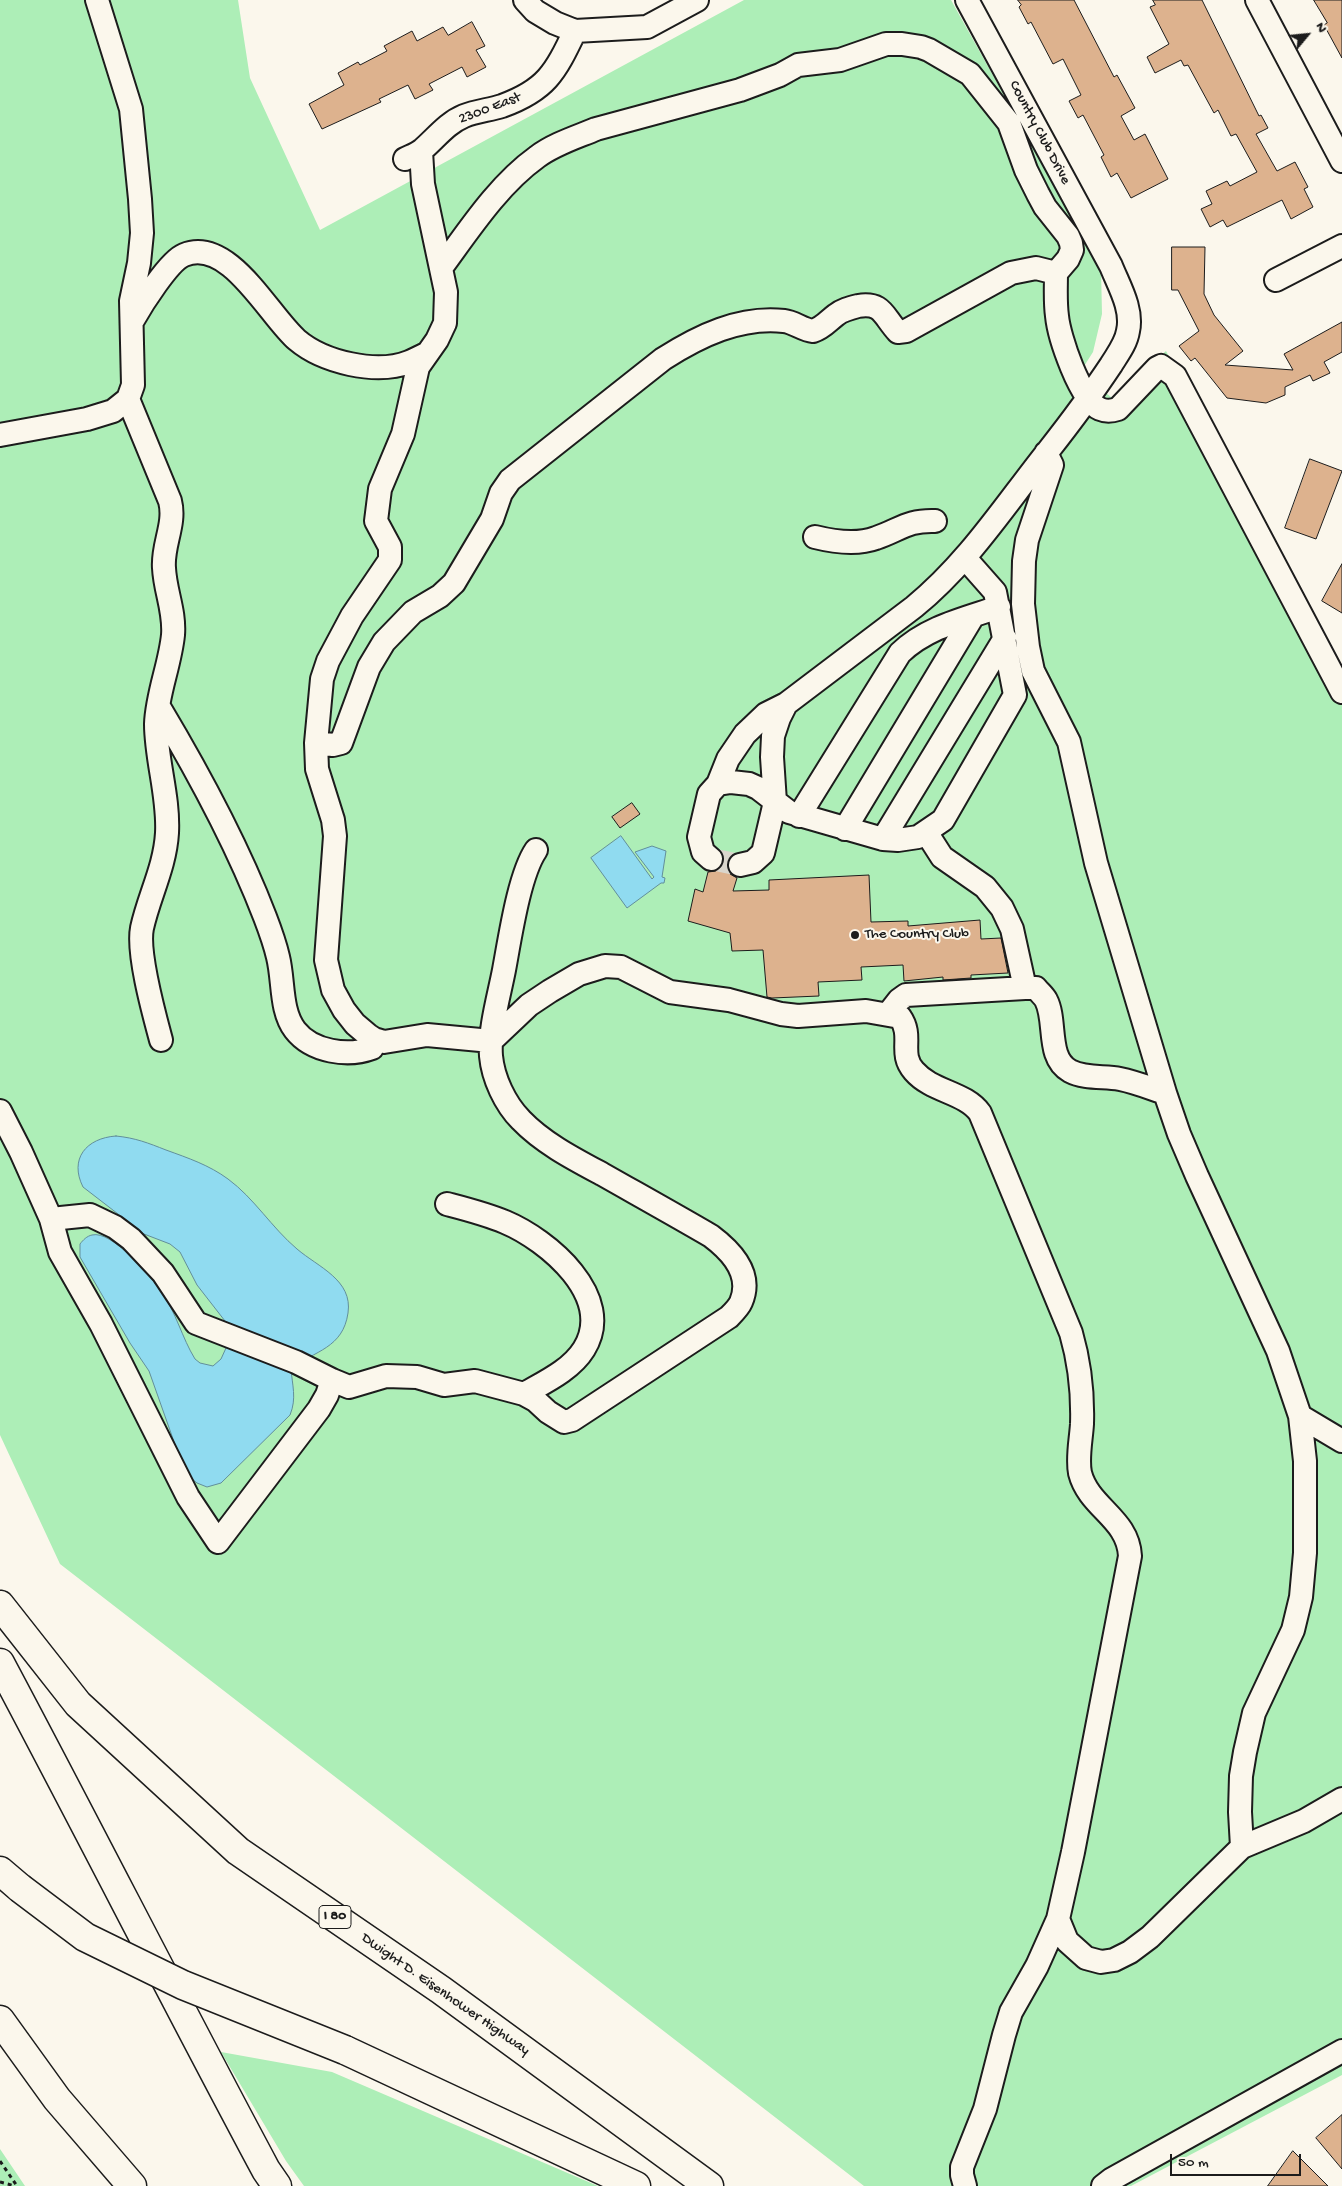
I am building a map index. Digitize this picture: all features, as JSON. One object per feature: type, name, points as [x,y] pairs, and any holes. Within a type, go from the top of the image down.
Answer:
[{"type":"highway","name":"Dwight D. Eisenhower Highway","points":[[0,1605],[78,1704],[238,1851],[441,1990],[709,2186]]},
{"type":"highway","points":[[0,1663],[88,1828],[194,2035],[266,2170],[277,2186]]},
{"type":"highway","points":[[10,1880],[85,1936],[183,1985],[345,2050],[636,2186]]},
{"type":"highway","points":[[0,2020],[57,2099],[132,2186]]},
{"type":"street","points":[[0,435],[87,420],[113,411],[128,399],[133,385],[133,320],[131,301],[139,263],[142,233],[131,109],[97,0]]},
{"type":"street","points":[[525,0],[545,17],[575,32],[647,27],[697,0]]},
{"type":"street","name":"Country Club Drive","points":[[711,859],[703,852],[699,838],[709,794],[718,784],[735,746],[766,714],[786,704],[933,592],[966,558],[1089,399],[1123,345],[1128,331],[1129,316],[1125,299],[1112,266],[967,0]]},
{"type":"street","points":[[1257,0],[1342,162]]},
{"type":"street","name":"2300 East","points":[[442,268],[423,184],[413,155],[440,132],[464,116],[502,106],[532,92],[548,79],[575,32]]},
{"type":"street","points":[[965,2186],[962,2167],[986,2109],[1011,2012],[1036,1966],[1058,1919],[1073,1852],[1130,1556],[1130,1543],[1122,1529],[1096,1501],[1080,1474],[1083,1391],[1074,1342],[980,1113],[968,1102],[926,1082],[915,1072],[905,1056],[908,1035],[906,1025],[900,1017],[866,1011],[798,1016],[780,1014],[729,1000],[670,992],[621,967],[605,966],[579,974],[550,991],[529,1005],[491,1041],[426,1035],[384,1042],[374,1040],[355,1024],[344,1010],[333,990],[328,976],[326,960],[335,836],[333,820],[317,769],[316,743],[322,680],[328,661],[352,616],[390,560],[392,552],[376,521],[376,508],[386,472],[403,434],[413,382],[418,367],[437,340],[445,323],[446,292],[442,268],[467,232],[508,184],[538,156],[553,148],[596,129],[740,90],[780,75],[798,65],[840,60],[886,44],[902,44],[929,50],[970,74],[1009,123],[1026,170],[1034,186],[1045,207],[1068,236],[1072,250],[1068,259],[1056,273],[1057,317],[1064,346],[1076,376],[1089,399],[1098,409],[1110,412],[1118,408],[1157,368],[1161,366],[1175,376],[1342,692]]},
{"type":"street","points":[[1276,280],[1342,246]]},
{"type":"street","points":[[133,320],[171,265],[183,255],[197,251],[214,257],[230,266],[253,286],[297,340],[318,353],[343,363],[372,368],[407,363],[426,354]]},
{"type":"street","points":[[316,743],[333,745],[340,743],[369,667],[384,642],[414,612],[440,596],[454,583],[492,519],[501,493],[510,480],[683,346],[722,328],[745,323],[785,321],[813,331],[821,328],[836,315],[848,308],[867,305],[876,306],[884,313],[898,332],[906,331],[1011,273],[1036,268],[1056,273]]},
{"type":"street","points":[[128,399],[173,512],[163,565],[172,613],[173,633],[156,724],[165,788],[167,832],[164,862],[144,923],[141,942],[152,1009],[161,1040]]},
{"type":"street","points":[[1046,453],[1052,465],[1027,540],[1024,561],[1023,604],[1033,671],[1069,742],[1096,863],[1165,1093],[1197,1176],[1278,1351],[1300,1416],[1305,1461],[1305,1534],[1301,1597],[1293,1630],[1254,1713],[1241,1776],[1240,1812],[1242,1847]]},
{"type":"street","points":[[815,537],[845,542],[863,541],[876,539],[910,523],[935,521]]},
{"type":"street","points":[[718,784],[731,782],[749,784],[758,788],[789,812],[883,839],[908,839],[926,832],[948,814],[1015,695],[995,592],[966,558]]},
{"type":"street","points":[[799,816],[900,653],[925,634],[999,607]]},
{"type":"street","points":[[845,829],[972,616]]},
{"type":"street","points":[[883,839],[1005,638]]},
{"type":"street","points":[[740,865],[753,862],[761,856],[775,802],[772,757],[773,736],[786,704]]},
{"type":"street","points":[[159,707],[186,752],[253,886],[278,956],[285,1008],[295,1029],[312,1043],[340,1052],[365,1051],[372,1048],[374,1040]]},
{"type":"street","points":[[926,832],[942,857],[985,887],[1002,908],[1012,929],[1025,988]]},
{"type":"street","points":[[51,1219],[90,1215],[115,1227],[131,1239],[163,1273],[196,1323],[296,1362],[349,1387],[386,1376],[417,1376],[444,1385],[476,1382],[524,1394],[564,1422],[572,1420],[729,1317],[741,1302],[745,1284],[739,1264],[728,1249],[711,1236],[567,1154],[521,1120],[508,1104],[500,1089],[491,1057],[491,1041],[507,952],[527,866],[536,850]]},
{"type":"street","points":[[888,1014],[899,1000],[906,996],[1036,988],[1046,999],[1051,1013],[1055,1049],[1058,1058],[1066,1068],[1081,1075],[1119,1079],[1165,1093]]},
{"type":"street","points":[[0,1111],[51,1219],[60,1252],[101,1324],[188,1497],[218,1542],[319,1409],[327,1395],[332,1380]]},
{"type":"street","points":[[447,1204],[506,1222],[547,1247],[572,1273],[587,1297],[593,1317],[591,1334],[584,1350],[564,1369],[524,1394]]},
{"type":"street","points":[[1300,1416],[1342,1441]]},
{"type":"street","points":[[1058,1919],[1067,1941],[1086,1958],[1101,1962],[1114,1960],[1130,1952],[1150,1937],[1242,1847],[1304,1821],[1342,1799]]},
{"type":"street","points":[[1103,2186],[1112,2179],[1342,2051]]},
{"type":"path","points":[[0,2160],[16,2186]]},
{"type":"path","points":[[0,2182],[16,2186]]},
{"type":"green space","points":[[0,0],[238,0],[250,78],[320,230],[744,0],[951,0],[1101,269],[1102,314],[1093,352],[1081,371],[1112,398],[1166,351],[1342,683],[1342,2075],[1131,2186],[864,2186],[60,1564],[0,1435]]},
{"type":"green space","points":[[221,2052],[332,2072],[598,2186],[304,2186],[286,2161]]},
{"type":"green space","points":[[0,2149],[25,2186],[0,2186]]},
{"type":"water","points":[[621,836],[652,879],[654,877],[635,852],[652,846],[666,851],[662,877],[665,878],[664,883],[661,883],[627,908],[591,858]]},
{"type":"water","points":[[116,1136],[142,1141],[190,1159],[228,1179],[246,1195],[288,1241],[324,1268],[340,1283],[348,1302],[345,1325],[334,1341],[291,1368],[294,1397],[290,1415],[221,1483],[207,1487],[192,1479],[178,1453],[149,1371],[130,1343],[80,1257],[80,1244],[85,1238],[92,1235],[100,1235],[120,1247],[140,1265],[161,1291],[195,1359],[200,1363],[213,1366],[221,1359],[226,1348],[225,1321],[197,1285],[180,1252],[170,1244],[144,1234],[83,1187],[78,1168],[79,1159],[83,1152],[96,1141]]},
{"type":"building","points":[[1018,0],[1074,0],[1114,77],[1117,75],[1135,108],[1121,116],[1134,140],[1145,134],[1168,179],[1131,198],[1117,173],[1111,177],[1101,157],[1104,155],[1083,115],[1078,118],[1069,101],[1081,95],[1063,59],[1053,64],[1031,22],[1028,24],[1019,7],[1021,5]]},
{"type":"building","points":[[1153,0],[1202,0],[1259,116],[1261,115],[1268,128],[1256,134],[1277,171],[1295,162],[1308,187],[1304,189],[1313,207],[1291,219],[1282,200],[1227,227],[1223,220],[1210,227],[1201,209],[1212,204],[1206,191],[1227,181],[1230,186],[1257,172],[1236,134],[1231,136],[1218,110],[1214,113],[1188,65],[1184,66],[1181,60],[1155,73],[1147,57],[1169,44],[1150,7],[1155,5]]},
{"type":"building","points":[[1314,0],[1342,0],[1342,58],[1324,25],[1327,23]]},
{"type":"building","points":[[472,22],[485,46],[476,50],[486,67],[467,77],[462,67],[429,84],[433,90],[415,99],[408,85],[379,99],[381,102],[322,129],[309,104],[344,85],[338,73],[358,62],[360,65],[387,51],[384,46],[412,31],[417,41],[443,27],[448,35]]},
{"type":"building","points":[[1172,247],[1205,247],[1204,294],[1214,315],[1243,351],[1225,365],[1293,370],[1284,354],[1342,322],[1342,352],[1324,362],[1330,373],[1313,381],[1310,375],[1285,387],[1285,395],[1266,403],[1227,398],[1195,358],[1191,361],[1179,346],[1199,331],[1178,290],[1172,290]]},
{"type":"building","points":[[1310,459],[1342,471],[1316,539],[1285,528]]},
{"type":"building","points":[[1342,564],[1342,613],[1322,601]]},
{"type":"building","points":[[632,803],[640,814],[620,828],[612,817]]},
{"type":"building","name":"The Country Club","points":[[721,851],[734,854],[728,861],[727,867],[730,874],[737,878],[733,891],[769,890],[769,880],[869,875],[871,922],[908,921],[908,926],[980,920],[981,939],[1001,938],[1008,973],[971,975],[971,978],[943,980],[943,977],[904,981],[903,965],[861,967],[862,980],[818,982],[819,996],[767,997],[763,950],[732,951],[730,933],[688,921],[695,889],[703,892],[708,872],[716,871],[724,862]]},
{"type":"building","points":[[1342,2115],[1342,2169],[1316,2138]]},
{"type":"building","points":[[1293,2151],[1328,2186],[1268,2186]]},
{"type":"tunnel","points":[[711,859],[740,865]]},
{"type":"place","name":"The Country Club","points":[[855,935]]}]
